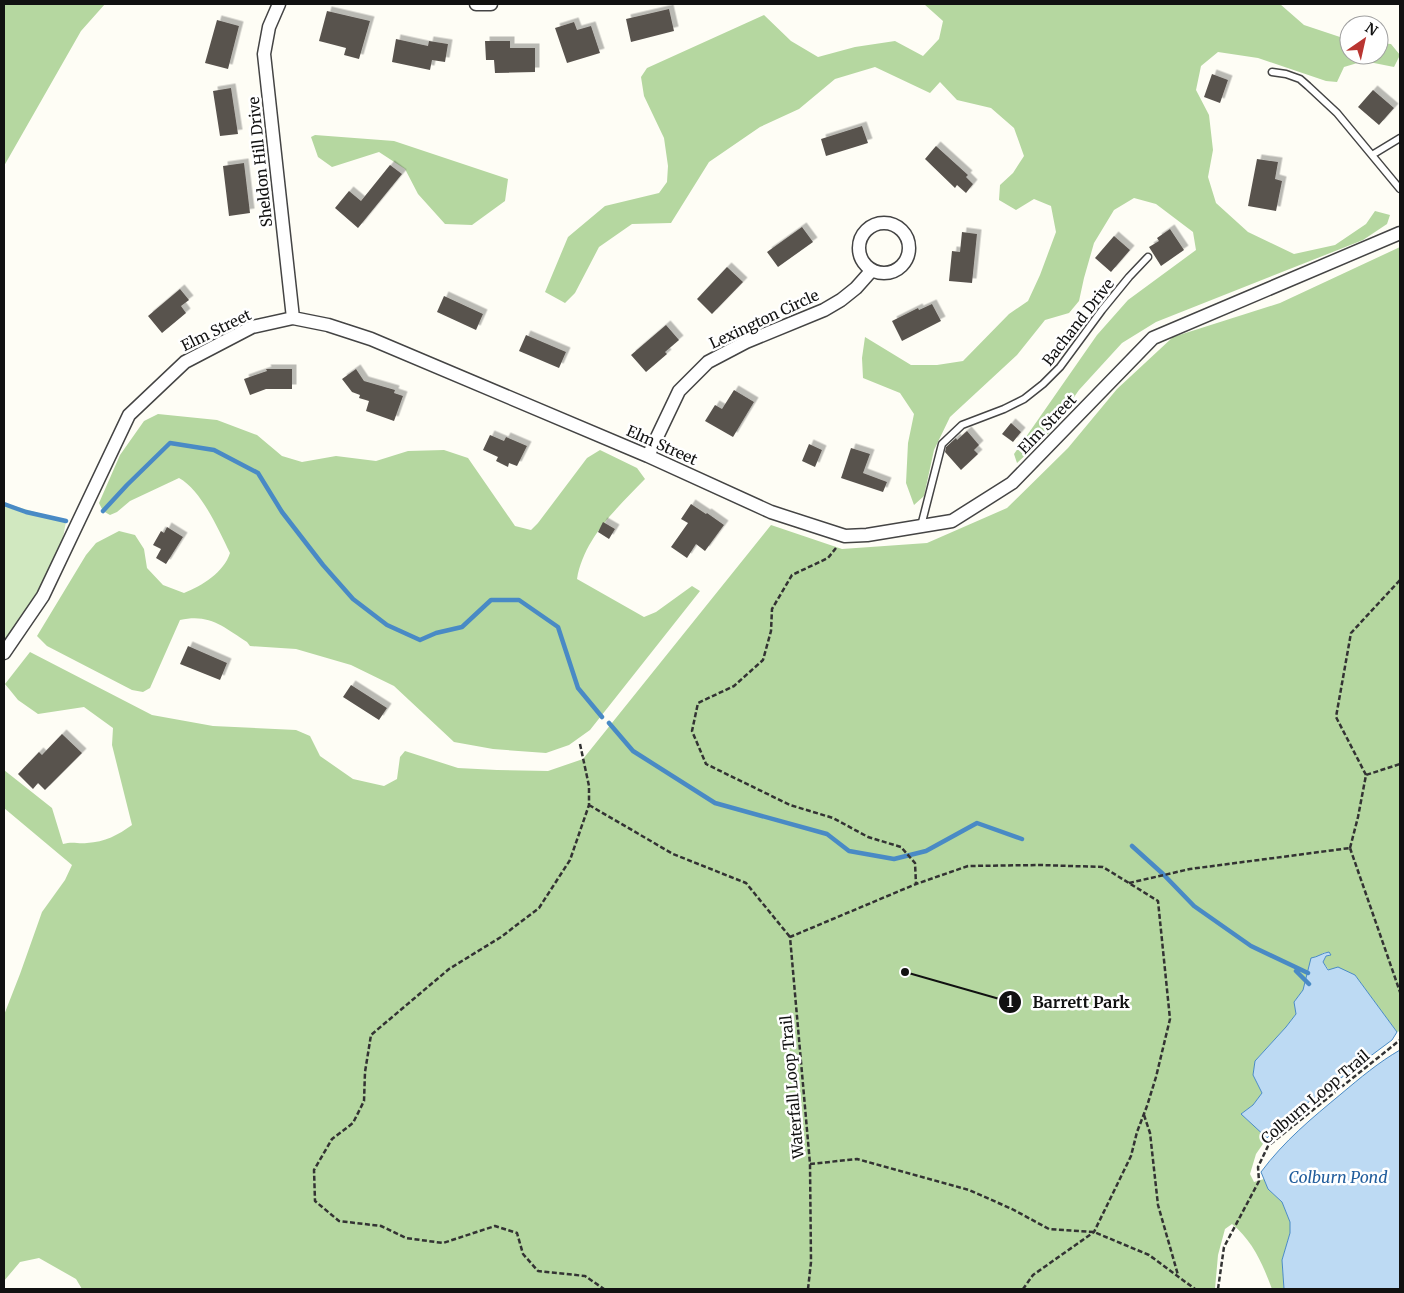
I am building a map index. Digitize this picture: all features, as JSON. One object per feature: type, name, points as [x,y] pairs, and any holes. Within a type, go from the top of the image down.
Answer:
[{"type":"street","name":"Sheldon Hill Drive","points":[[279,4],[269,27],[264,54],[293,318]]},
{"type":"street","points":[[476,4],[491,4]]},
{"type":"street","points":[[880,223],[897,226],[908,238],[910,253],[907,261],[895,272],[879,273],[872,270],[860,257],[858,248],[864,231],[880,223]]},
{"type":"street","name":"Elm Street","points":[[4,653],[43,596],[129,415],[185,362],[252,327],[293,318],[328,325],[371,339],[648,456],[771,512],[845,536],[867,535],[952,521],[1012,483],[1153,338],[1400,233]]},
{"type":"street","name":"Lexington Circle","points":[[648,456],[679,391],[708,362],[746,342],[824,310],[856,288],[872,270]]},
{"type":"lane","points":[[1272,72],[1300,79],[1308,86],[1337,114],[1400,189]]},
{"type":"lane","points":[[1372,155],[1400,138]]},
{"type":"lane","name":"Bachand Drive","points":[[921,526],[942,444],[962,425],[1024,399],[1043,384],[1060,366],[1102,310],[1148,257]]},
{"type":"path","points":[[845,536],[828,558],[792,574],[772,608],[771,631],[763,660],[734,686],[698,703],[692,731],[706,764],[790,805],[833,818],[868,837],[901,847],[914,863],[916,884]]},
{"type":"path","points":[[1400,580],[1351,633],[1336,717],[1366,775],[1350,848],[1400,992]]},
{"type":"path","points":[[580,744],[589,786],[590,805],[570,860],[539,908],[501,937],[449,969],[371,1035],[365,1072],[364,1101],[353,1123],[332,1139],[314,1170],[315,1201],[338,1221],[381,1226],[406,1238],[443,1243],[495,1226],[517,1233],[523,1254],[538,1271],[585,1276],[604,1289]]},
{"type":"path","points":[[1366,775],[1400,764]]},
{"type":"path","points":[[590,805],[673,854],[746,883],[790,936],[916,884],[968,866],[1103,867],[1158,901],[1170,1019],[1156,1077],[1137,1132],[1131,1156],[1094,1232],[1033,1275],[1023,1289]]},
{"type":"path","points":[[1129,883],[1190,869],[1350,848]]},
{"type":"path","name":"Waterfall Loop Trail","points":[[790,936],[810,1164],[857,1158],[969,1190],[1012,1209],[1049,1229],[1094,1232],[1150,1255],[1195,1289]]},
{"type":"path","name":"Colburn Loop Trail","points":[[1218,1289],[1224,1247],[1259,1181],[1258,1167],[1268,1146],[1400,1040]]},
{"type":"path","points":[[1144,1114],[1150,1133],[1158,1205],[1179,1276]]},
{"type":"path","points":[[808,1289],[811,1262],[810,1164]]},
{"type":"green space","points":[[4,4],[105,4],[81,31],[4,166]]},
{"type":"green space","points":[[924,4],[1280,4],[1304,25],[1339,37],[1339,65],[1351,65],[1344,67],[1337,82],[1326,81],[1258,58],[1218,52],[1201,66],[1196,90],[1209,115],[1213,150],[1208,177],[1216,203],[1248,232],[1294,254],[1335,245],[1366,224],[1375,211],[1390,215],[1387,224],[1363,240],[1156,322],[1122,343],[1079,390],[1048,434],[1017,463],[1014,454],[1097,335],[1128,300],[1196,250],[1193,232],[1156,204],[1134,198],[1114,210],[1094,243],[1079,301],[1069,313],[1045,320],[1017,355],[950,417],[934,450],[924,496],[914,505],[906,483],[908,443],[914,414],[900,393],[863,378],[862,358],[865,337],[911,365],[937,365],[963,361],[1009,314],[1028,301],[1056,232],[1051,206],[1034,199],[1016,210],[999,200],[1000,185],[1013,173],[1024,156],[1014,128],[991,108],[957,100],[940,82],[930,93],[875,67],[835,79],[799,109],[760,127],[709,162],[671,223],[632,224],[599,247],[575,293],[565,303],[545,292],[568,237],[605,206],[659,193],[667,182],[668,166],[664,138],[644,96],[641,77],[647,68],[764,15],[791,41],[818,57],[855,47],[895,41],[923,56],[939,39],[943,21]]},
{"type":"green space","points":[[1389,44],[1400,55],[1394,67],[1384,65],[1389,65]]},
{"type":"green space","points":[[315,135],[394,141],[508,179],[505,201],[472,225],[445,224],[418,194],[405,169],[379,152],[332,167],[318,157],[311,137]]},
{"type":"green space","points":[[1400,247],[1400,1031],[1397,1032],[1355,975],[1329,970],[1323,962],[1326,956],[1331,955],[1328,952],[1323,953],[1309,966],[1303,990],[1294,1002],[1296,1014],[1255,1061],[1253,1075],[1262,1093],[1253,1105],[1241,1114],[1267,1138],[1256,1154],[1250,1174],[1254,1182],[1264,1179],[1268,1189],[1282,1202],[1290,1222],[1290,1233],[1282,1260],[1284,1289],[1272,1289],[1252,1246],[1232,1224],[1225,1229],[1218,1255],[1215,1289],[82,1289],[76,1279],[39,1258],[20,1262],[4,1281],[4,1015],[42,912],[65,880],[72,865],[4,808],[4,770],[52,808],[63,844],[105,840],[132,825],[112,745],[113,728],[84,707],[38,714],[18,700],[5,684],[30,652],[152,715],[213,726],[296,730],[310,736],[320,756],[353,779],[384,786],[397,779],[400,757],[405,751],[458,768],[548,771],[583,759],[771,525],[842,549],[927,543],[1007,508],[1068,448],[1117,389],[1173,337],[1280,303]]},
{"type":"green space","points":[[158,414],[217,420],[257,435],[282,456],[302,462],[336,456],[376,461],[408,451],[444,450],[468,458],[515,526],[531,530],[587,458],[600,450],[637,468],[645,479],[603,524],[594,537],[581,564],[577,579],[644,617],[656,612],[692,586],[700,591],[590,730],[569,745],[546,753],[493,749],[454,742],[394,686],[351,665],[296,649],[250,646],[247,642],[216,623],[199,618],[180,620],[150,688],[143,692],[132,690],[47,646],[37,636],[86,555],[96,543],[119,531],[135,535],[144,549],[147,568],[163,585],[184,593],[212,578],[227,560],[230,553],[209,511],[195,492],[179,478],[130,501],[117,512],[110,515],[103,511],[99,503],[120,455],[144,421]]},
{"type":"green space","points":[[4,503],[66,521],[62,544],[45,580],[4,644]]},
{"type":"water","name":"Colburn Pond","points":[[1329,952],[1331,955],[1326,956],[1323,962],[1328,970],[1338,967],[1355,975],[1397,1032],[1392,1040],[1302,1107],[1267,1138],[1241,1114],[1253,1105],[1262,1093],[1253,1075],[1255,1061],[1296,1014],[1294,1002],[1303,990],[1311,958]]},
{"type":"water","name":"Colburn Pond","points":[[1400,1050],[1400,1289],[1284,1289],[1282,1260],[1290,1233],[1290,1222],[1282,1202],[1268,1189],[1261,1172],[1279,1150],[1309,1121],[1370,1070]]},
{"type":"building","points":[[669,9],[674,31],[631,42],[626,19]]},
{"type":"building","points":[[327,11],[370,21],[359,59],[344,55],[346,48],[319,41]]},
{"type":"building","points":[[217,20],[239,26],[228,69],[205,63]]},
{"type":"building","points":[[574,22],[577,30],[591,26],[600,53],[567,63],[555,28]]},
{"type":"building","points":[[396,39],[428,46],[429,41],[448,44],[445,62],[432,60],[430,70],[392,62]]},
{"type":"building","points":[[485,41],[510,41],[510,48],[535,48],[535,72],[495,73],[494,60],[486,60]]},
{"type":"building","points":[[1212,74],[1228,80],[1220,103],[1204,97]]},
{"type":"building","points":[[231,88],[238,134],[220,136],[213,91]]},
{"type":"building","points":[[1373,90],[1394,108],[1379,125],[1358,107]]},
{"type":"building","points":[[862,126],[868,143],[826,156],[821,139]]},
{"type":"building","points":[[936,146],[968,175],[966,177],[973,184],[966,193],[957,185],[955,188],[925,159]]},
{"type":"building","points":[[1257,159],[1278,162],[1275,179],[1282,181],[1276,211],[1248,206]]},
{"type":"building","points":[[244,163],[250,213],[229,216],[223,166]]},
{"type":"building","points":[[390,165],[402,174],[358,228],[335,208],[349,191],[361,201]]},
{"type":"building","points":[[802,227],[813,242],[778,267],[767,252]]},
{"type":"building","points":[[1170,229],[1184,250],[1161,266],[1149,247],[1159,241],[1157,238]]},
{"type":"building","points":[[962,232],[977,234],[972,283],[949,281],[952,251],[960,252]]},
{"type":"building","points":[[1114,236],[1130,250],[1111,272],[1095,258]]},
{"type":"building","points":[[727,267],[743,282],[712,314],[697,299]]},
{"type":"building","points":[[180,289],[189,300],[181,306],[186,313],[162,333],[148,316]]},
{"type":"building","points":[[444,296],[483,314],[476,330],[437,312]]},
{"type":"building","points":[[932,304],[941,321],[902,341],[892,321],[918,308],[919,310]]},
{"type":"building","points":[[666,325],[679,340],[665,352],[667,354],[646,372],[631,355]]},
{"type":"building","points":[[526,335],[566,352],[559,368],[519,351]]},
{"type":"building","points":[[266,369],[292,369],[292,389],[266,389],[250,395],[244,379],[267,371]]},
{"type":"building","points":[[356,369],[364,381],[395,390],[394,393],[403,396],[394,421],[366,411],[369,401],[359,398],[360,395],[352,392],[342,379]]},
{"type":"building","points":[[734,390],[754,402],[733,437],[705,421],[715,405],[722,409]]},
{"type":"building","points":[[1011,423],[1021,432],[1013,442],[1002,434]]},
{"type":"building","points":[[967,431],[979,445],[974,450],[978,454],[961,470],[945,452],[946,447]]},
{"type":"building","points":[[490,435],[504,441],[506,437],[527,446],[517,466],[509,463],[508,467],[496,461],[498,457],[483,450]]},
{"type":"building","points":[[809,444],[822,450],[815,467],[802,461]]},
{"type":"building","points":[[851,448],[870,454],[863,473],[887,482],[883,492],[841,478]]},
{"type":"building","points":[[691,504],[724,525],[705,551],[696,544],[687,558],[671,547],[688,523],[681,519]]},
{"type":"building","points":[[603,522],[615,529],[609,539],[598,532]]},
{"type":"building","points":[[167,527],[183,537],[166,564],[156,558],[161,549],[153,545],[161,531],[164,533]]},
{"type":"building","points":[[188,646],[227,663],[220,680],[180,664]]},
{"type":"building","points":[[351,685],[387,708],[379,720],[343,697]]},
{"type":"building","points":[[62,734],[82,753],[45,790],[38,783],[33,789],[18,774],[39,752],[42,755]]},
{"type":"waterway","points":[[103,511],[170,443],[214,450],[258,473],[282,512],[323,565],[353,599],[387,625],[420,640],[436,633],[462,627],[491,600],[519,600],[558,627],[578,688],[602,717]]},
{"type":"waterway","points":[[4,504],[26,512],[66,521]]},
{"type":"waterway","points":[[609,723],[633,751],[715,803],[827,834],[849,851],[894,859],[926,851],[977,823],[1022,839]]},
{"type":"waterway","points":[[1132,846],[1194,906],[1251,946],[1308,973]]},
{"type":"waterway","points":[[1296,971],[1309,984]]},
{"type":"place","name":"Barrett Park","points":[[905,972]]}]
